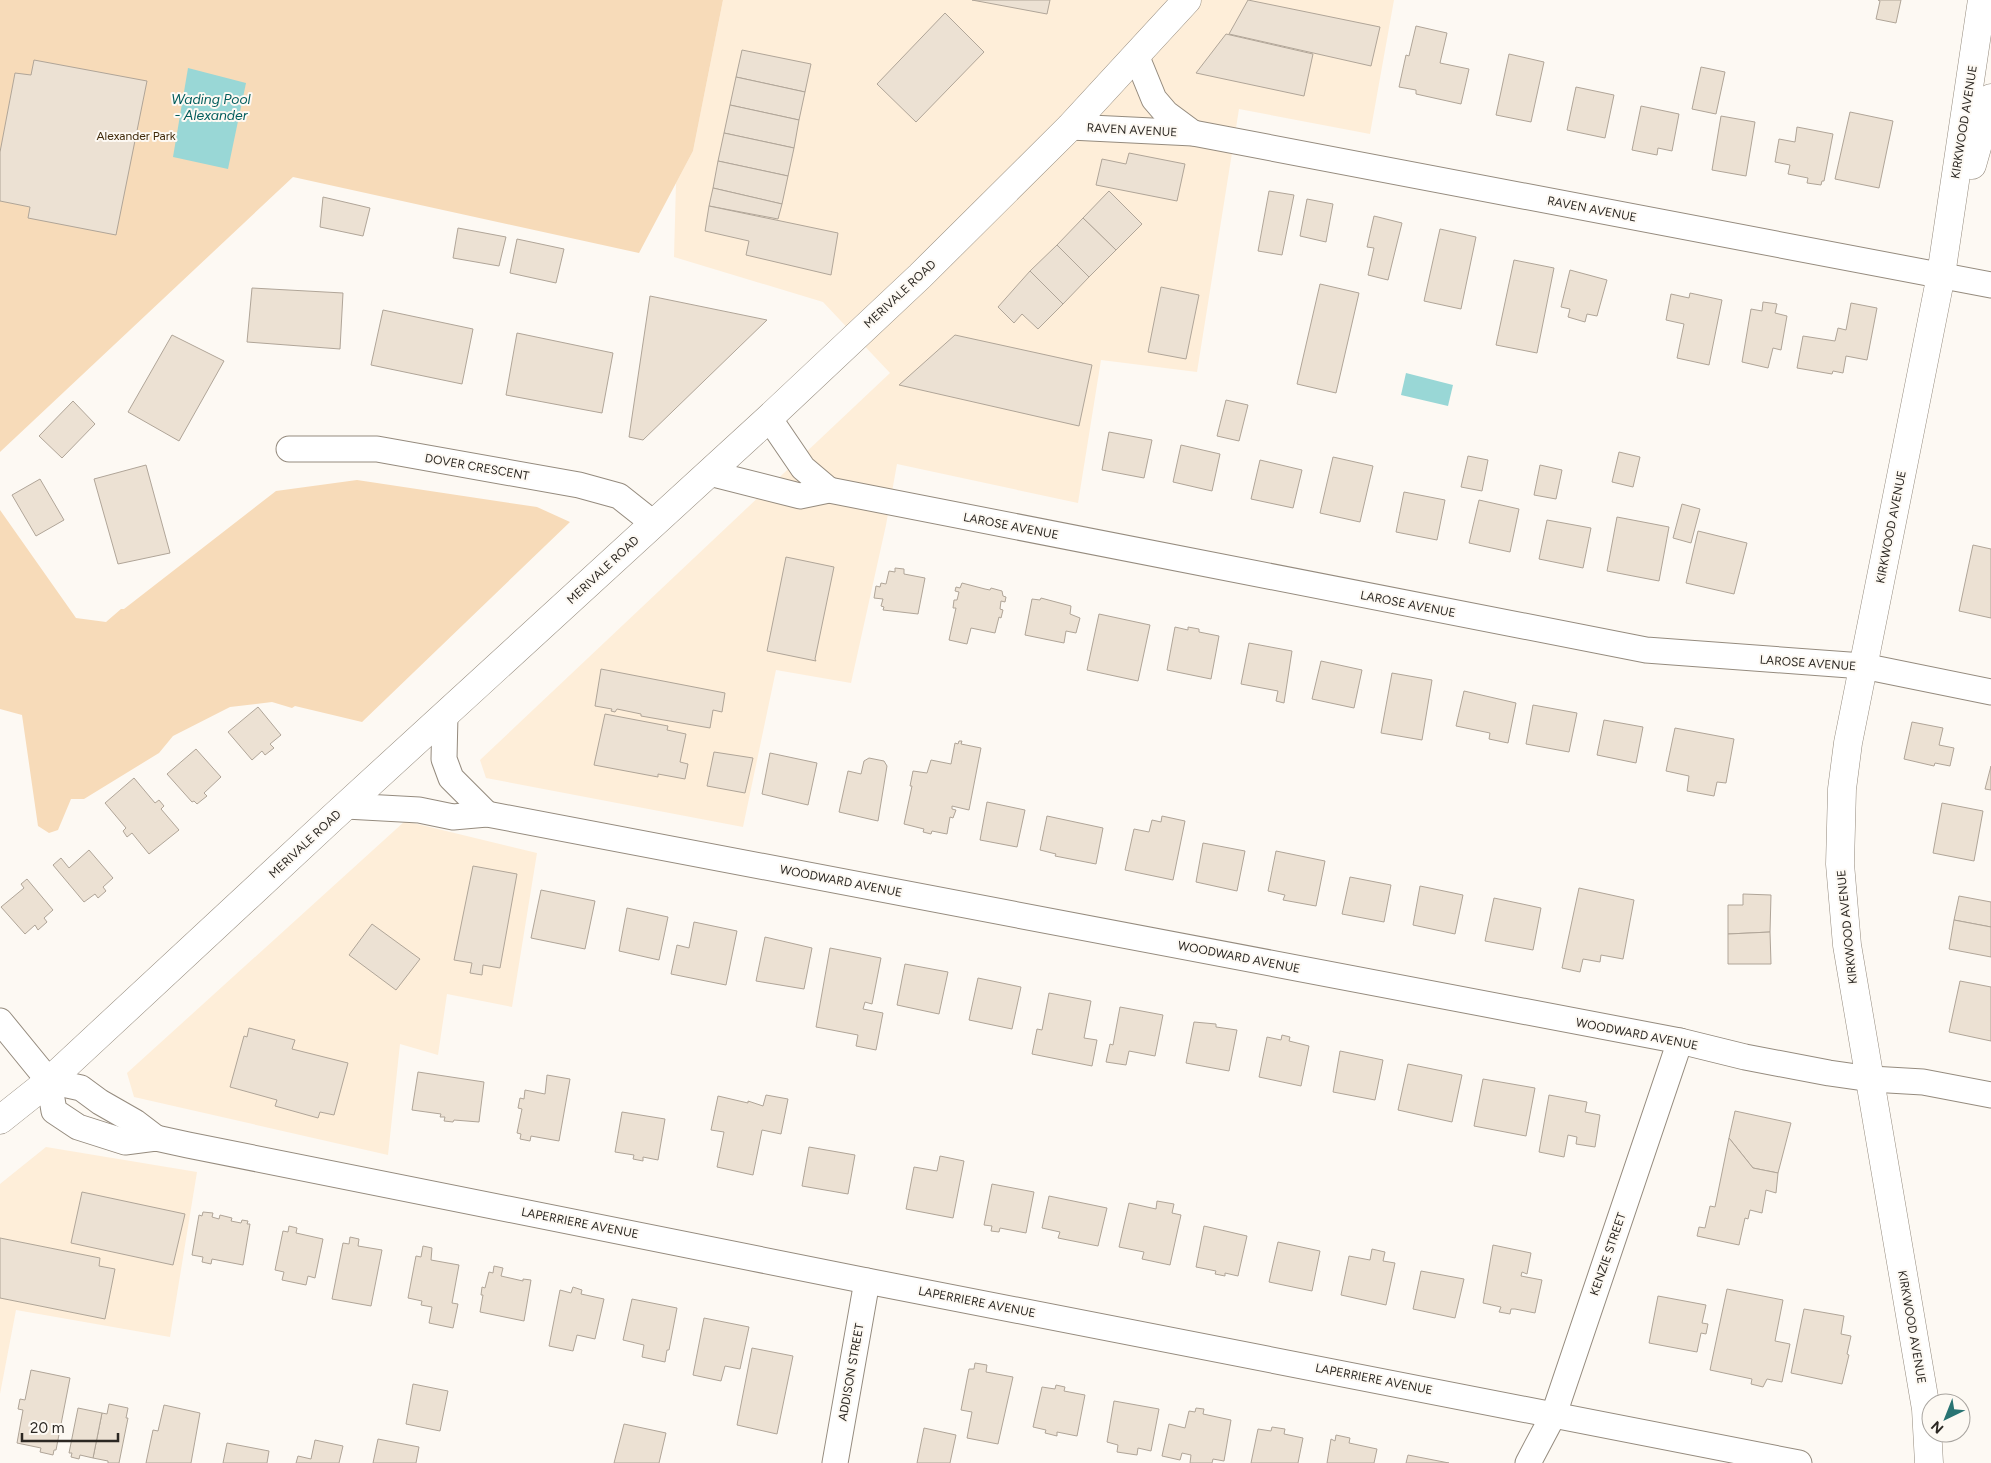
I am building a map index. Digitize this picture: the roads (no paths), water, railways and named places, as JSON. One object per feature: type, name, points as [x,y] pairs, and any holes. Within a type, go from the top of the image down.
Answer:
[{"type":"main road","name":"MERIVALE ROAD","points":[[0,1120],[49,1081],[769,418],[954,243],[1070,127],[1188,0]]},
{"type":"main road","name":"KIRKWOOD AVENUE","points":[[1929,1463],[1926,1409],[1871,1079],[1852,984],[1842,904],[1840,864],[1842,789],[1848,743],[1941,275],[1982,0]]},
{"type":"main road","name":"KIRKWOOD AVENUE","points":[[1941,275],[1991,98]]},
{"type":"street","name":"RAVEN AVENUE","points":[[1136,56],[1154,99],[1166,113],[1193,133]]},
{"type":"street","name":"RAVEN AVENUE","points":[[1070,127],[1193,133],[1991,285]]},
{"type":"street","name":"LAROSE AVENUE","points":[[769,418],[803,468],[829,490]]},
{"type":"street","name":"DOVER CRESCENT","points":[[289,449],[377,449],[579,485],[619,496],[653,523]]},
{"type":"street","name":"LAROSE AVENUE","points":[[709,472],[800,496],[829,490],[1646,650],[1863,666],[1991,692]]},
{"type":"street","points":[[445,715],[444,759],[451,778],[487,814]]},
{"type":"street","name":"WOODWARD AVENUE","points":[[346,806],[419,810],[453,817],[487,814],[1680,1042],[1829,1073],[1871,1079],[1924,1082],[1991,1095]]},
{"type":"street","points":[[0,1021],[49,1081]]},
{"type":"street","name":"KENZIE STREET","points":[[1528,1463],[1554,1414],[1680,1042]]},
{"type":"street","name":"LAPERRIERE AVENUE","points":[[156,1138],[135,1122],[100,1102],[81,1088],[49,1081],[54,1111],[78,1127],[125,1142],[156,1138],[867,1281],[1799,1463]]},
{"type":"street","name":"ADDISON STREET","points":[[835,1463],[867,1281]]},
{"type":"water","name":"Wading Pool - Alexander","points":[[188,68],[246,83],[228,169],[173,157]]},
{"type":"water","points":[[1406,373],[1453,385],[1448,406],[1401,395]]},
{"type":"park label","name":"Alexander Park","points":[[136,136]]}]
